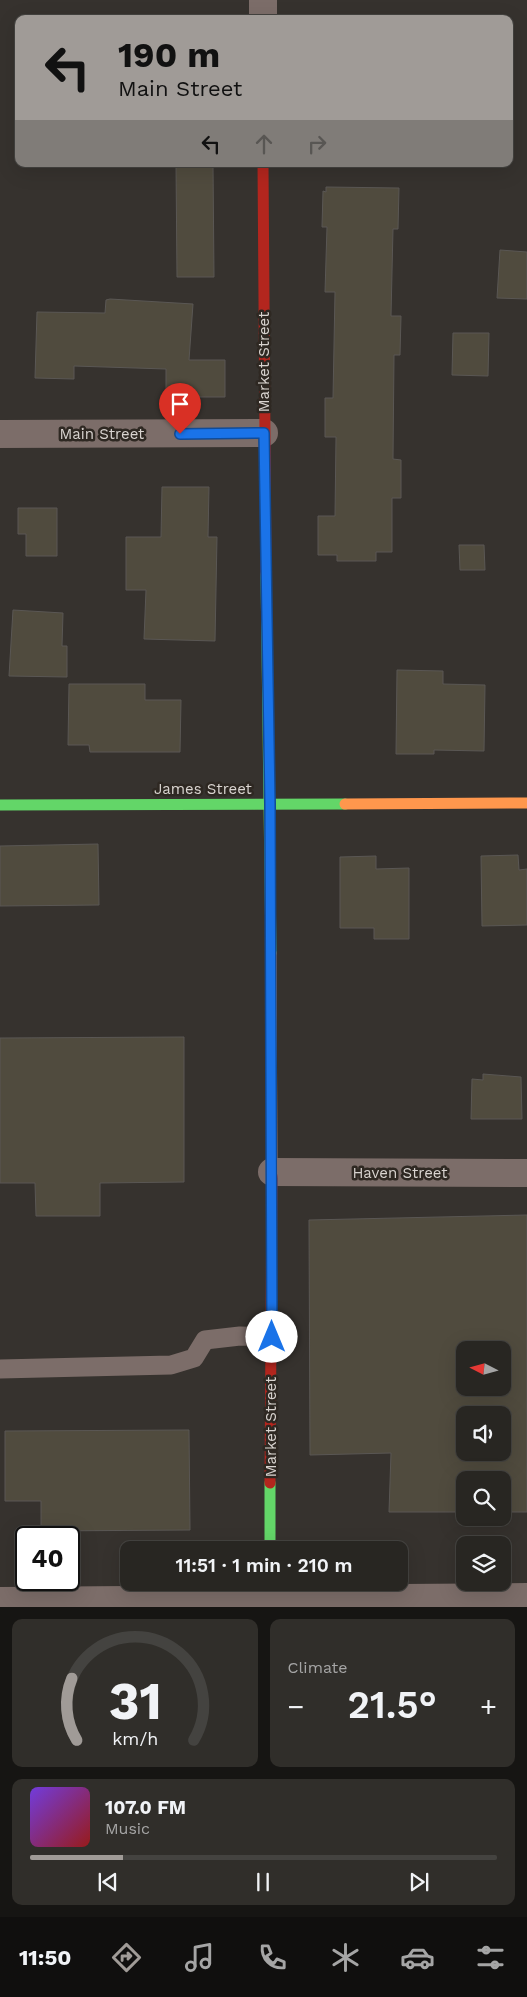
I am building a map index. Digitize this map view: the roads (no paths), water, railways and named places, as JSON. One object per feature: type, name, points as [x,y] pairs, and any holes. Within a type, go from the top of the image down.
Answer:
[{"type":"street","points":[[264,0],[264,15]]},
{"type":"street","name":"Market Street","points":[[264,167],[264,433],[270,803],[272,1172],[270,1541]]},
{"type":"street","name":"Main Street","points":[[0,434],[264,433]]},
{"type":"street","name":"James Street","points":[[0,805],[527,803]]},
{"type":"street","name":"Haven Street","points":[[272,1172],[527,1173]]},
{"type":"street","points":[[0,1600],[243,1591]]},
{"type":"street","points":[[307,1591],[527,1597]]},
{"type":"lane","points":[[0,1369],[171,1365],[194,1358],[206,1340],[240,1336],[272,1337]]}]
